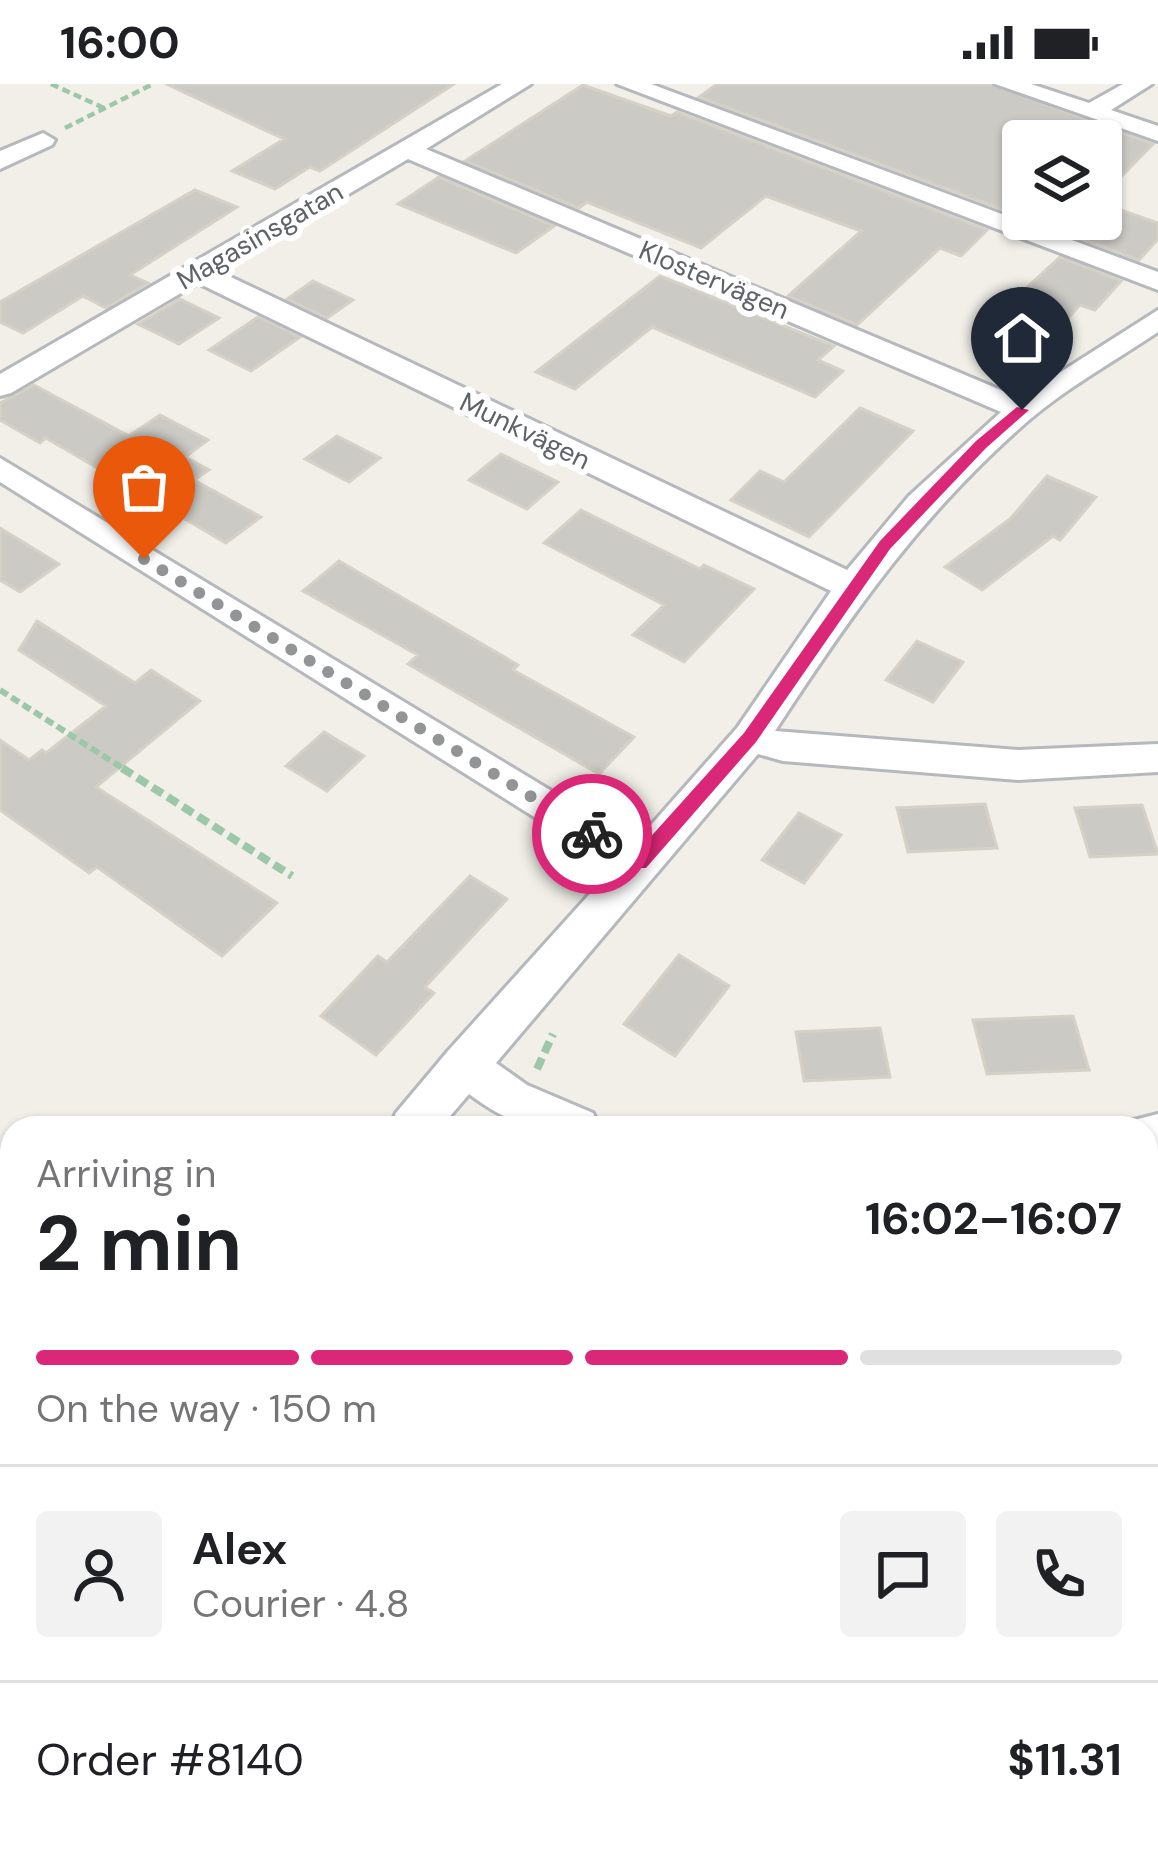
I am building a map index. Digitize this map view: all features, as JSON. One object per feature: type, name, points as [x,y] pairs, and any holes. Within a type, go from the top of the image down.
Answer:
[{"type":"street","name":"Magasinsgatan","points":[[0,387],[518,84]]},
{"type":"street","points":[[629,84],[1158,282]]},
{"type":"street","points":[[1007,84],[1158,134]]},
{"type":"street","points":[[1092,111],[1140,84]]},
{"type":"street","points":[[0,161],[43,140]]},
{"type":"street","name":"Klostervägen","points":[[407,150],[1022,410]]},
{"type":"street","name":"Munkvägen","points":[[198,272],[853,587]]},
{"type":"street","points":[[422,1116],[750,738],[853,587],[920,504],[1022,410],[1158,319]]},
{"type":"street","points":[[0,468],[639,863]]},
{"type":"street","points":[[750,738],[783,747],[1018,765],[1158,758]]},
{"type":"street","points":[[464,1065],[511,1099],[550,1116]]},
{"type":"path","points":[[43,140],[153,84]]},
{"type":"path","points":[[56,85],[104,108]]},
{"type":"path","points":[[0,690],[292,876]]},
{"type":"building","points":[[166,84],[454,84],[320,171],[310,167],[275,189],[232,171],[284,139]]},
{"type":"building","points":[[717,84],[991,84],[1088,120],[1002,120],[1002,209],[699,97]]},
{"type":"building","points":[[583,85],[671,116],[677,112],[987,230],[961,256],[940,248],[857,325],[788,296],[861,231],[766,196],[701,248],[587,202],[579,208],[465,161]]},
{"type":"building","points":[[1122,133],[1153,144],[1122,176]]},
{"type":"building","points":[[439,177],[554,226],[516,253],[398,204]]},
{"type":"building","points":[[195,190],[237,207],[130,275],[148,283],[106,308],[83,296],[23,333],[0,322],[0,302]]},
{"type":"building","points":[[1122,210],[1158,223],[1158,239],[1139,260],[1084,240],[1122,240]]},
{"type":"building","points":[[1060,257],[1121,281],[1095,310],[1080,305],[1031,358],[974,336]]},
{"type":"building","points":[[660,276],[834,346],[818,360],[843,371],[815,397],[652,327],[575,389],[536,372]]},
{"type":"building","points":[[313,281],[353,300],[327,318],[287,299]]},
{"type":"building","points":[[180,299],[219,318],[179,344],[138,324]]},
{"type":"building","points":[[258,317],[300,337],[251,371],[209,350]]},
{"type":"building","points":[[34,385],[129,436],[160,415],[208,440],[185,457],[209,470],[194,480],[261,517],[226,543],[46,438],[40,443],[0,420],[0,403]]},
{"type":"building","points":[[860,408],[913,431],[809,537],[731,500],[760,471],[784,482]]},
{"type":"building","points":[[337,436],[380,458],[349,482],[305,459]]},
{"type":"building","points":[[501,454],[558,482],[527,509],[469,480]]},
{"type":"building","points":[[1047,476],[1096,497],[1060,540],[1053,536],[982,590],[945,567],[1010,519]]},
{"type":"building","points":[[581,510],[700,569],[704,565],[754,589],[684,662],[633,635],[664,605],[544,543]]},
{"type":"building","points":[[0,528],[59,564],[20,592],[0,580]]},
{"type":"building","points":[[339,561],[518,665],[513,670],[634,737],[599,774],[408,664],[418,655],[303,591]]},
{"type":"building","points":[[37,621],[135,683],[151,670],[200,701],[96,787],[277,903],[222,956],[97,867],[89,873],[0,810],[0,740],[29,760],[42,750],[46,753],[106,706],[19,650]]},
{"type":"building","points":[[917,641],[963,662],[933,702],[886,680]]},
{"type":"building","points":[[324,732],[364,756],[327,791],[286,766]]},
{"type":"building","points":[[985,804],[997,848],[908,852],[897,808]]},
{"type":"building","points":[[1142,805],[1158,854],[1090,857],[1075,808]]},
{"type":"building","points":[[799,813],[841,835],[804,883],[762,860]]},
{"type":"building","points":[[470,876],[507,899],[425,987],[434,993],[376,1055],[321,1016],[378,956],[387,962]]},
{"type":"building","points":[[679,955],[729,986],[675,1056],[624,1024]]},
{"type":"building","points":[[1073,1016],[1089,1070],[987,1074],[973,1020]]},
{"type":"building","points":[[880,1028],[890,1077],[804,1081],[796,1032]]},
{"type":"way so far","points":[[144,559],[592,834]]},
{"type":"route","points":[[592,834],[639,863],[750,738],[885,545],[920,504],[1022,410]]}]
